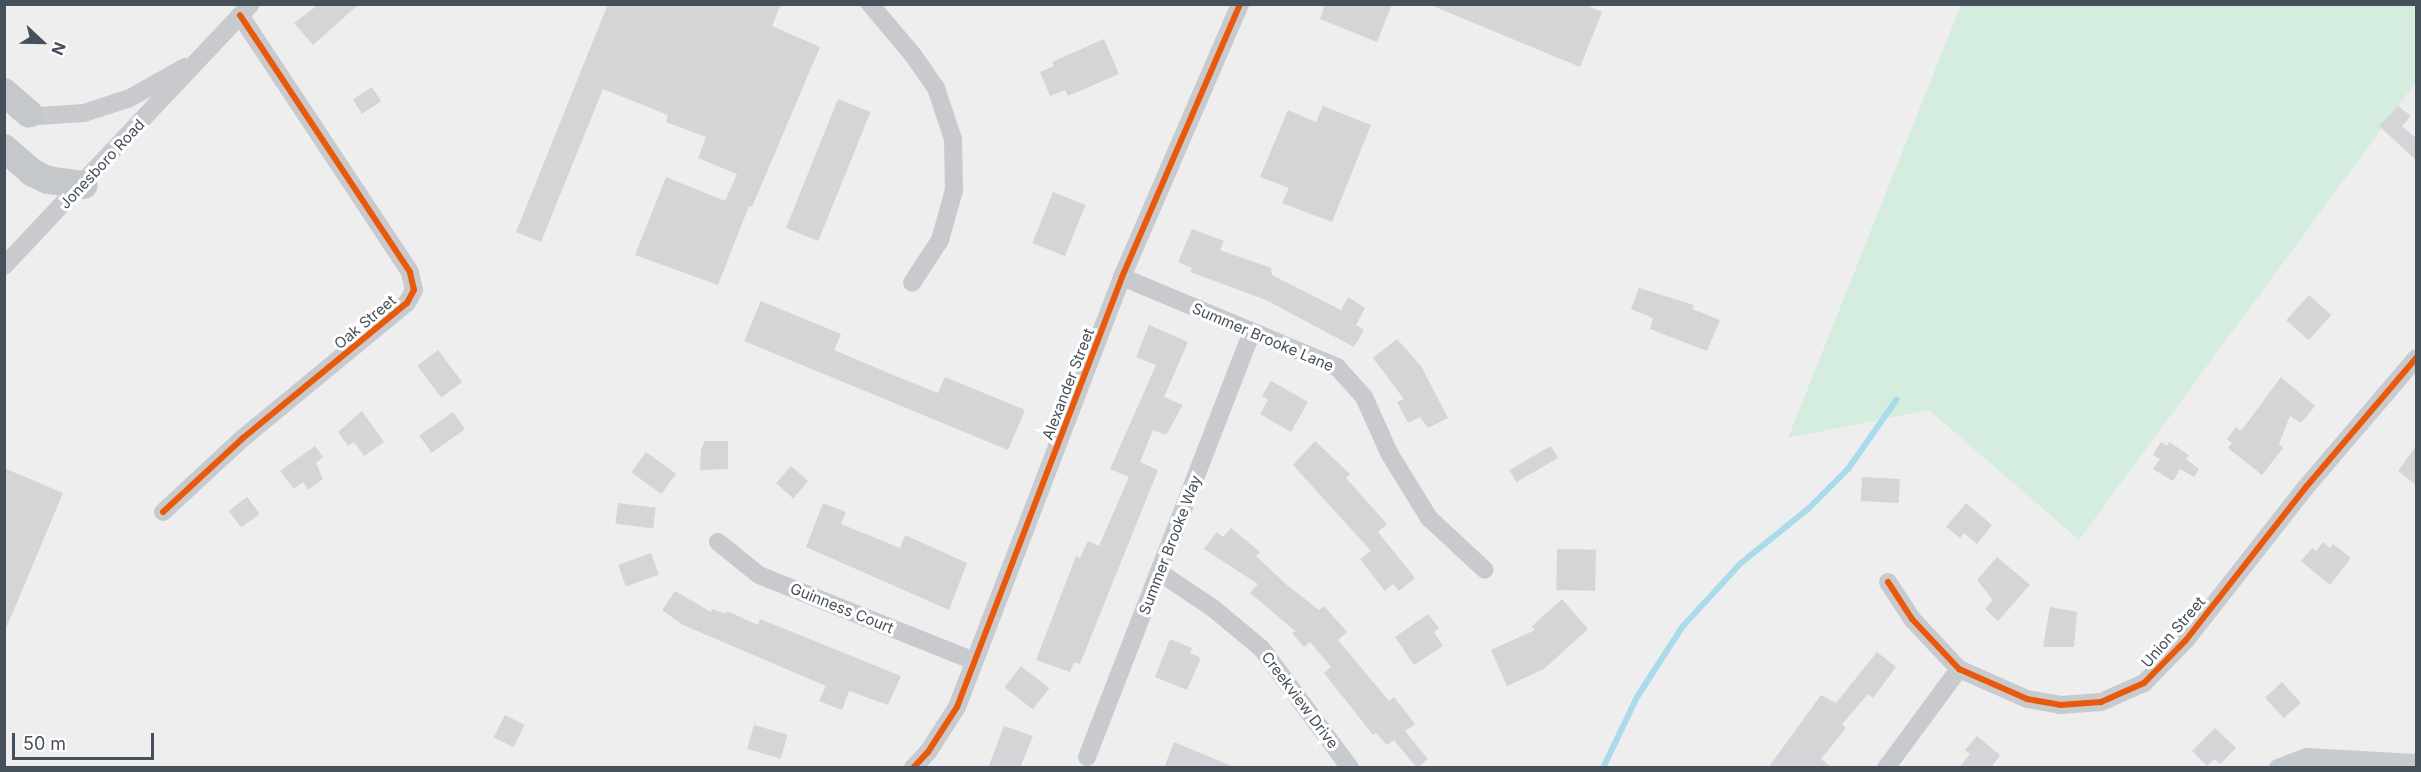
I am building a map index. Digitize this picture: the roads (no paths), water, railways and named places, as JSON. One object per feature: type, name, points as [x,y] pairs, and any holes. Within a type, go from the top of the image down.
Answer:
[{"type":"main road","points":[[4,92],[17,111]]},
{"type":"main road","points":[[4,148],[33,173],[48,180],[84,185]]},
{"type":"street","points":[[870,4],[913,55],[936,87],[953,139],[952,200],[940,240],[912,283]]},
{"type":"street","name":"Alexander Street","points":[[913,768],[928,752],[957,707],[1122,277],[1240,4]]},
{"type":"street","name":"Jonesboro Road","points":[[4,266],[84,185],[246,10]]},
{"type":"street","name":"Oak Street","points":[[163,512],[243,438],[407,303],[414,290],[410,272],[246,10]]},
{"type":"street","name":"Jonesboro Road","points":[[17,111],[84,113],[129,98],[197,61]]},
{"type":"street","name":"Summer Brooke Lane","points":[[1122,277],[1337,367],[1364,397],[1389,453],[1429,518],[1485,570]]},
{"type":"street","name":"Summer Brooke Way","points":[[1087,757],[1252,332]]},
{"type":"street","name":"Union Street","points":[[1888,582],[1912,619],[1959,669],[2027,699],[2060,705],[2101,702],[2144,683],[2186,640],[2306,487],[2416,358]]},
{"type":"street","name":"Guinness Court","points":[[718,542],[759,575],[974,661]]},
{"type":"street","name":"Creekview Drive","points":[[1159,572],[1214,609],[1262,649],[1350,768]]},
{"type":"street","points":[[1886,768],[1959,669]]},
{"type":"street","points":[[2278,768],[2307,757],[2416,764]]},
{"type":"waterway","points":[[1603,768],[1637,697],[1683,626],[1741,563],[1808,509],[1848,469],[1897,399]]}]
